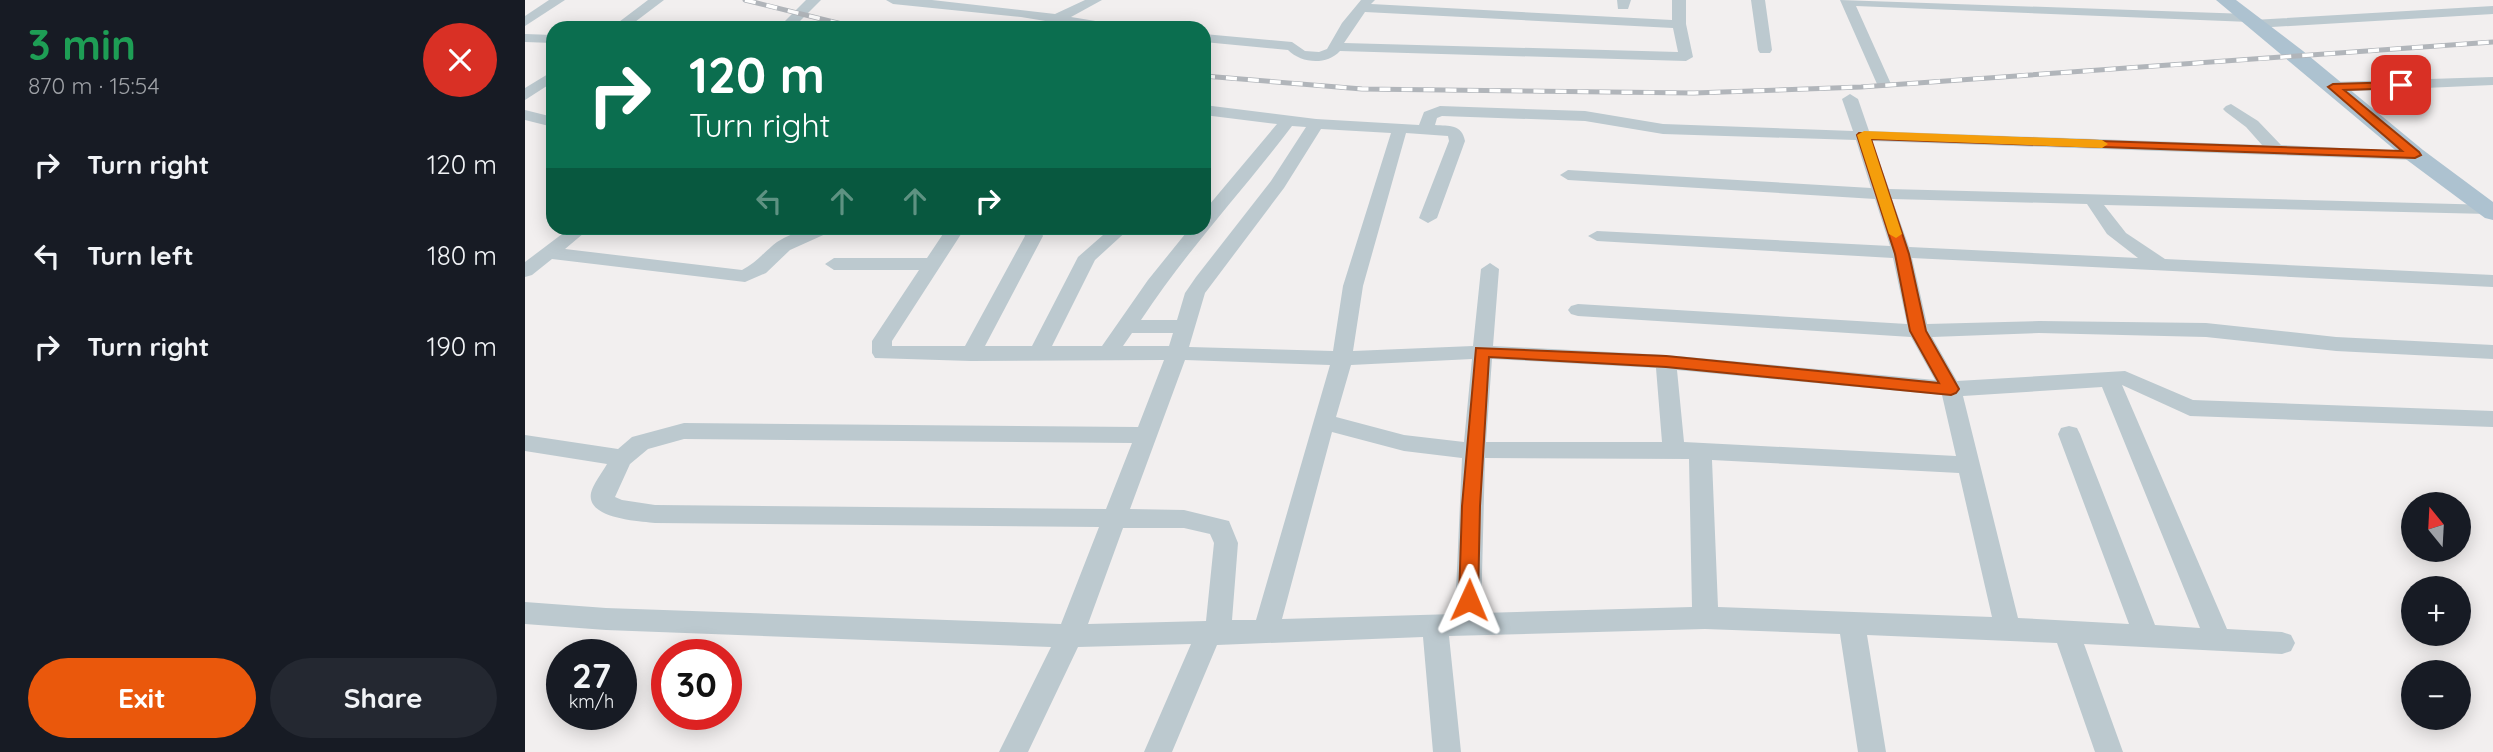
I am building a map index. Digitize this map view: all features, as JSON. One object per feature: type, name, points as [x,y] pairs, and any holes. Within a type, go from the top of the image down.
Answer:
[{"type":"main road","points":[[2225,0],[2415,155],[2491,211]]},
{"type":"street","points":[[525,22],[558,0]]},
{"type":"street","points":[[628,21],[657,0]]},
{"type":"street","points":[[792,21],[814,0]]},
{"type":"street","points":[[893,0],[1069,21]]},
{"type":"street","points":[[1056,19],[1095,0]]},
{"type":"street","points":[[1346,0],[1679,24]]},
{"type":"street","points":[[1335,47],[1686,57],[1679,24],[1679,0]]},
{"type":"street","points":[[1758,0],[1765,50]]},
{"type":"street","points":[[1885,84],[1848,1],[2251,21],[2493,10]]},
{"type":"street","points":[[1211,39],[1292,46],[1299,49],[1301,55],[1326,56],[1366,3]]},
{"type":"street","points":[[525,38],[546,38]]},
{"type":"street","points":[[525,95],[546,80]]},
{"type":"street","points":[[2333,87],[2493,81]]},
{"type":"street","points":[[1850,99],[1902,254],[1918,331],[1951,389],[2008,629]]},
{"type":"street","points":[[2231,109],[2252,124],[2276,150]]},
{"type":"street","points":[[1211,111],[1316,124],[1452,131],[1458,138],[1427,218]]},
{"type":"street","points":[[1426,128],[1430,115],[1440,111],[1585,116],[1635,127],[1663,129],[2415,155]]},
{"type":"street","points":[[525,115],[546,120]]},
{"type":"street","points":[[1211,214],[1247,173],[1286,121]]},
{"type":"street","points":[[1013,752],[1070,636],[1177,353],[1195,293],[1278,184],[1316,124]]},
{"type":"street","points":[[1265,633],[1342,358],[1353,286],[1400,128]]},
{"type":"street","points":[[1568,175],[1883,194],[2491,211]]},
{"type":"street","points":[[2093,200],[2110,229],[2131,246],[2160,263]]},
{"type":"street","points":[[525,271],[572,235]]},
{"type":"street","points":[[548,253],[744,276],[759,269],[784,246],[809,235]]},
{"type":"street","points":[[952,235],[882,341],[882,353],[1177,353],[1342,358],[1482,352],[1666,362],[1951,389],[2125,378],[2190,408],[2493,419]]},
{"type":"street","points":[[971,354],[1034,235]]},
{"type":"street","points":[[1038,354],[1087,257],[1113,235]]},
{"type":"street","points":[[1108,354],[1194,235]]},
{"type":"street","points":[[1597,236],[1902,254],[2160,263],[2493,281]]},
{"type":"street","points":[[834,264],[933,264]]},
{"type":"street","points":[[1468,623],[1474,450],[1490,269]]},
{"type":"street","points":[[1578,310],[1918,331],[2039,327],[2192,329],[2336,344],[2493,352]]},
{"type":"street","points":[[1127,326],[1185,327]]},
{"type":"street","points":[[1666,362],[1674,450]]},
{"type":"street","points":[[2109,379],[2218,638]]},
{"type":"street","points":[[1324,422],[1403,443],[1474,450],[1674,450],[1969,465]]},
{"type":"street","points":[[1147,435],[684,430],[640,443],[622,458],[603,492],[603,501],[617,509],[655,514],[1184,519],[1220,528],[1226,543],[1213,634],[1158,752]]},
{"type":"street","points":[[2069,434],[2147,635]]},
{"type":"street","points":[[525,443],[622,458]]},
{"type":"street","points":[[1700,452],[1705,618]]},
{"type":"street","points":[[525,613],[606,619],[1070,636],[1265,633],[1468,623],[1705,618],[2218,638],[2282,643]]},
{"type":"street","points":[[1852,624],[1872,752]]},
{"type":"street","points":[[1435,625],[1447,752]]},
{"type":"street","points":[[2066,632],[2109,752]]},
{"type":"railway","points":[[745,0],[830,21]]},
{"type":"railway","points":[[1211,77],[1362,89],[1694,93],[1861,87],[2493,42]]},
{"type":"slow traffic","points":[[1896,234],[1864,135],[2102,144]]},
{"type":"route","points":[[1469,600],[1471,506],[1482,352],[1666,362],[1951,389],[1918,331],[1902,254],[1864,135],[2415,155],[2333,87],[2401,85]]}]
